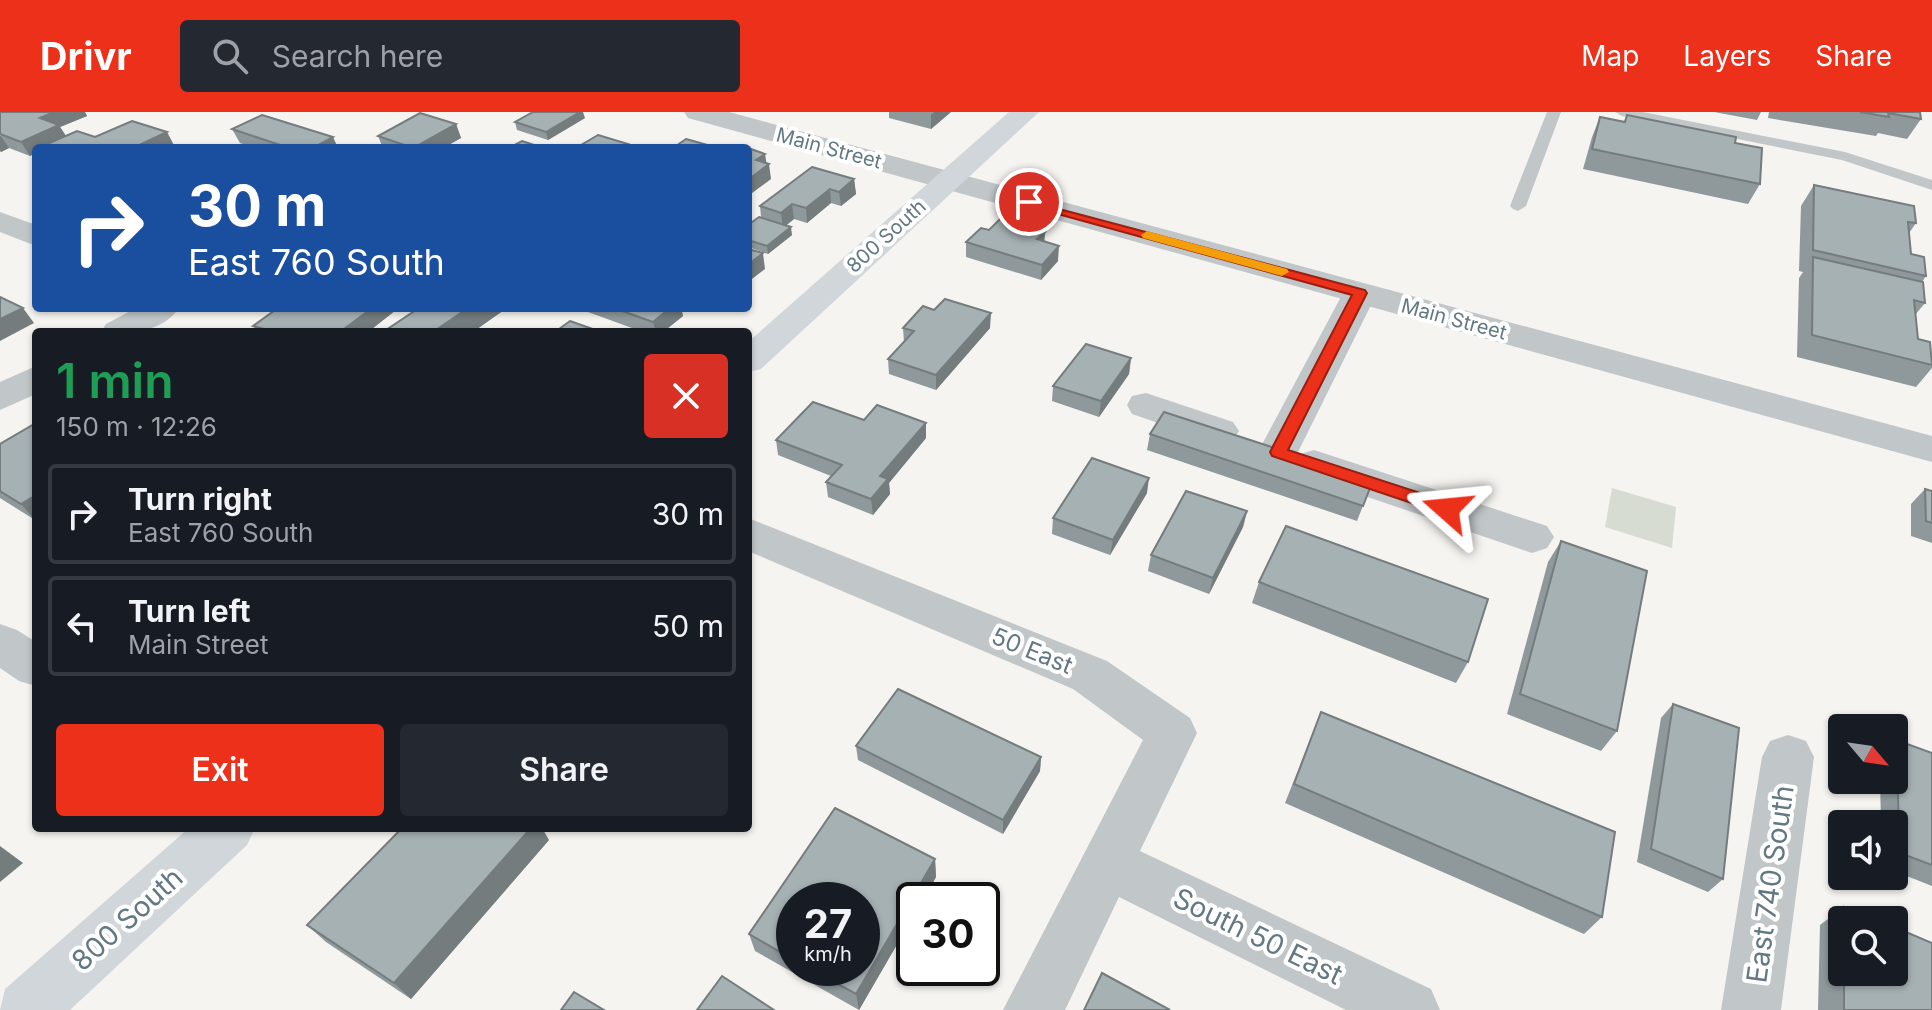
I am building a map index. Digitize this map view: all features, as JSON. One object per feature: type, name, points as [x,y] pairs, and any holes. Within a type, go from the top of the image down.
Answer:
[{"type":"main road","name":"800 South","points":[[752,357],[1025,112]]},
{"type":"main road","name":"800 South","points":[[26,1010],[224,832]]},
{"type":"street","name":"Main Street","points":[[698,112],[1932,449]]},
{"type":"street","points":[[0,221],[32,234]]},
{"type":"street","points":[[1278,452],[1360,293]]},
{"type":"street","points":[[126,328],[155,312]]},
{"type":"street","points":[[0,398],[32,380]]},
{"type":"street","points":[[1146,405],[1532,537]]},
{"type":"street","name":"50 East","points":[[752,536],[1090,675],[1172,733],[1107,863]]},
{"type":"street","points":[[0,643],[32,664]]},
{"type":"street","name":"East 740 South","points":[[1751,1010],[1788,757]]},
{"type":"street","points":[[1033,1010],[1107,863]]},
{"type":"street","name":"South 50 East","points":[[1107,863],[1410,1010]]},
{"type":"lane","points":[[1518,206],[1554,112]]},
{"type":"lane","points":[[1622,112],[1845,156],[1932,185]]},
{"type":"shaded area","points":[[1612,488],[1676,507],[1672,548],[1605,527]]},
{"type":"building","points":[[0,112],[54,112],[40,118],[59,125],[21,142],[0,134]]},
{"type":"building","points":[[533,112],[580,112],[546,132],[515,122]]},
{"type":"building","points":[[1860,112],[1920,112],[1921,119],[1888,113],[1889,117]]},
{"type":"building","points":[[420,113],[456,124],[420,144],[401,144],[378,136]]},
{"type":"building","points":[[262,115],[333,137],[320,144],[277,144],[232,129]]},
{"type":"building","points":[[1627,115],[1736,137],[1735,143],[1762,148],[1760,184],[1592,149],[1600,117],[1625,122]]},
{"type":"building","points":[[132,121],[167,132],[142,144],[47,144],[77,131],[95,137]]},
{"type":"building","points":[[598,135],[628,144],[583,144]]},
{"type":"building","points":[[686,139],[704,144],[679,144]]},
{"type":"building","points":[[752,149],[765,154],[756,160],[769,164],[752,177]]},
{"type":"building","points":[[812,167],[854,179],[839,192],[830,189],[806,208],[792,204],[781,213],[760,206]]},
{"type":"building","points":[[1814,185],[1914,206],[1916,223],[1908,222],[1911,254],[1924,257],[1926,276],[1813,250]]},
{"type":"building","points":[[759,217],[791,227],[767,246],[752,241],[752,222]]},
{"type":"building","points":[[1000,219],[1045,232],[1037,239],[1059,246],[1042,265],[966,242],[981,228],[989,230]]},
{"type":"building","points":[[752,250],[763,253],[752,262]]},
{"type":"building","points":[[1813,257],[1923,282],[1925,303],[1914,300],[1918,339],[1930,342],[1932,365],[1812,335]]},
{"type":"building","points":[[0,297],[23,308],[0,319]]},
{"type":"building","points":[[945,299],[991,313],[936,375],[888,359],[914,331],[903,328],[923,306],[934,310]]},
{"type":"building","points":[[272,312],[367,312],[345,328],[253,326]]},
{"type":"building","points":[[413,312],[462,312],[439,328],[389,328]]},
{"type":"building","points":[[625,312],[665,312],[653,322]]},
{"type":"building","points":[[570,321],[590,328],[560,328]]},
{"type":"building","points":[[1086,344],[1131,358],[1101,401],[1053,386]]},
{"type":"building","points":[[813,402],[864,420],[877,405],[926,423],[880,476],[888,479],[871,499],[826,482],[842,465],[776,440]]},
{"type":"building","points":[[1164,412],[1373,480],[1363,506],[1150,434]]},
{"type":"building","points":[[32,425],[32,497],[21,504],[0,491],[0,444]]},
{"type":"building","points":[[1092,458],[1149,478],[1113,540],[1053,518]]},
{"type":"building","points":[[1925,489],[1932,491],[1932,523],[1926,521]]},
{"type":"building","points":[[1186,491],[1247,511],[1213,578],[1151,555]]},
{"type":"building","points":[[1286,526],[1488,599],[1468,662],[1259,582]]},
{"type":"building","points":[[1561,541],[1647,571],[1617,731],[1520,694]]},
{"type":"building","points":[[898,689],[1041,757],[1003,820],[856,746]]},
{"type":"building","points":[[1673,704],[1739,728],[1723,879],[1651,849]]},
{"type":"building","points":[[1321,712],[1615,832],[1602,917],[1294,784]]},
{"type":"building","points":[[1908,744],[1932,753],[1932,865],[1908,856],[1908,810],[1898,810],[1898,794],[1908,794]]},
{"type":"building","points":[[835,808],[935,859],[922,882],[896,882],[896,926],[880,953],[880,882],[784,882]]},
{"type":"building","points":[[398,832],[527,832],[394,983],[307,925]]},
{"type":"building","points":[[776,894],[776,950],[749,934]]},
{"type":"building","points":[[1908,933],[1932,943],[1932,1010],[1844,1010],[1844,986],[1908,986]]},
{"type":"building","points":[[1102,973],[1170,1010],[1084,1010]]},
{"type":"building","points":[[722,976],[774,1010],[697,1010]]},
{"type":"building","points":[[842,986],[861,986],[856,994]]},
{"type":"building","points":[[574,992],[604,1010],[561,1010]]},
{"type":"slow traffic","points":[[1147,235],[1282,272]]},
{"type":"route","points":[[1029,202],[1360,293],[1278,452],[1447,509]]}]
